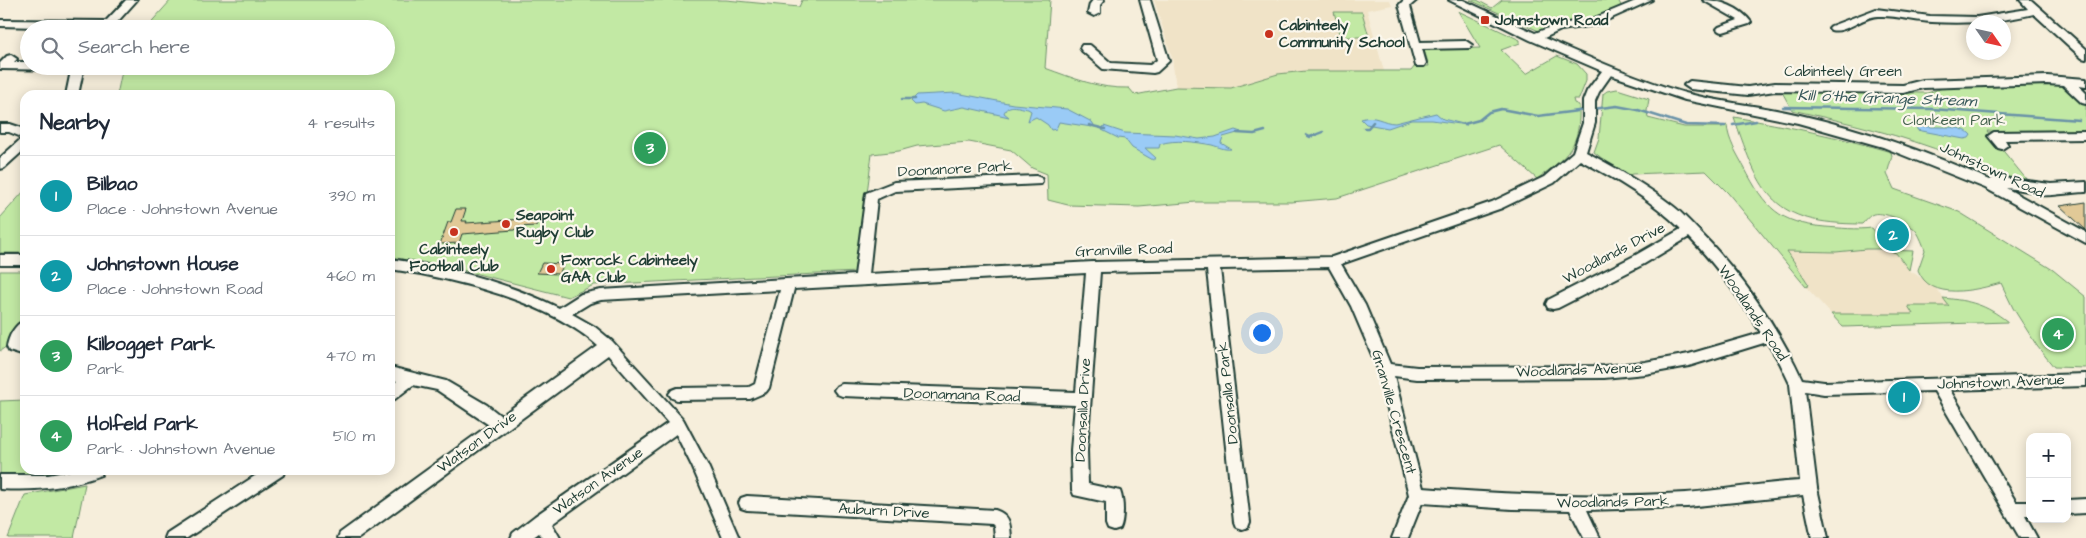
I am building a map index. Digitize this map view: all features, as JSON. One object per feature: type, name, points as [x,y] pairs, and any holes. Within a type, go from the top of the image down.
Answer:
[{"type":"street","points":[[113,20],[132,0]]},
{"type":"street","points":[[1094,14],[1095,4],[1099,0]]},
{"type":"street","points":[[1086,48],[1107,66],[1112,67],[1152,69],[1163,61],[1145,0]]},
{"type":"street","points":[[1412,0],[1404,4],[1420,63]]},
{"type":"street","name":"Johnstown Road","points":[[1454,0],[1608,71],[1673,93],[1808,120],[1907,150],[1982,180],[2086,238]]},
{"type":"street","points":[[1618,0],[1628,7]]},
{"type":"street","points":[[1534,38],[1559,27],[1592,23],[1647,0]]},
{"type":"street","points":[[1708,0],[1741,16],[1745,22],[1723,29]]},
{"type":"street","points":[[2025,0],[2086,55]]},
{"type":"street","points":[[1835,28],[1876,12],[1930,19],[1977,20],[2005,17],[2037,10]]},
{"type":"street","points":[[0,23],[20,24]]},
{"type":"street","points":[[1416,46],[1466,45]]},
{"type":"street","points":[[11,58],[4,66],[20,66]]},
{"type":"street","name":"Granville Road","points":[[560,314],[586,298],[601,294],[1093,267],[1333,262],[1497,205],[1537,188],[1558,174],[1579,154],[1585,137],[1589,101],[1593,91],[1608,71]]},
{"type":"street","points":[[73,90],[76,75]]},
{"type":"street","points":[[2067,82],[2086,100]]},
{"type":"street","name":"Cabinteely Green","points":[[1690,85],[1748,91],[1812,87],[1904,89],[1922,84],[2086,82]]},
{"type":"street","points":[[0,128],[10,128],[20,132]]},
{"type":"street","points":[[2002,145],[1994,136],[2086,136]]},
{"type":"street","points":[[0,164],[20,146]]},
{"type":"street","name":"Woodlands Road","points":[[1579,154],[1622,177],[1670,210],[1711,251],[1749,301],[1769,336],[1786,360],[1797,384],[1809,488],[1820,538]]},
{"type":"street","points":[[1982,180],[2051,189],[2086,187]]},
{"type":"street","name":"Doonanore Park","points":[[861,280],[871,196],[894,187],[1036,181]]},
{"type":"street","points":[[2026,203],[2051,189]]},
{"type":"street","name":"Woodlands Drive","points":[[1553,304],[1639,260],[1690,230]]},
{"type":"street","points":[[0,260],[20,260]]},
{"type":"street","name":"Granville Crescent","points":[[1333,262],[1358,304],[1385,369],[1418,495],[1400,538]]},
{"type":"street","points":[[395,265],[436,271],[530,301],[560,314],[591,332],[608,347],[678,424],[691,447],[730,538]]},
{"type":"street","name":"Doonsalla Park","points":[[1213,265],[1242,522]]},
{"type":"street","name":"Doonsalla Drive","points":[[1093,267],[1079,450],[1080,490],[1114,496],[1114,524]]},
{"type":"street","points":[[677,394],[750,394],[761,388],[788,284]]},
{"type":"street","points":[[20,333],[15,340],[14,347],[20,349]]},
{"type":"street","name":"Woodlands Avenue","points":[[1385,369],[1418,373],[1478,374],[1604,372],[1645,368],[1689,360],[1769,336]]},
{"type":"street","name":"Watson Drive","points":[[346,538],[608,347]]},
{"type":"street","points":[[395,374],[441,385],[482,410],[501,425]]},
{"type":"street","points":[[395,391],[412,377]]},
{"type":"street","name":"Johnstown Avenue","points":[[1797,384],[1824,388],[2086,380]]},
{"type":"street","points":[[1938,384],[2029,538]]},
{"type":"street","name":"Doonamana Road","points":[[842,390],[1082,399]]},
{"type":"street","name":"Watson Avenue","points":[[519,538],[678,424]]},
{"type":"street","points":[[0,482],[48,484],[85,475]]},
{"type":"street","points":[[173,538],[269,475]]},
{"type":"street","name":"Woodlands Park","points":[[1418,495],[1512,502],[1575,503],[1687,500],[1772,490],[1809,488]]},
{"type":"street","name":"Auburn Drive","points":[[747,503],[995,517],[1004,526],[1003,538]]},
{"type":"street","points":[[1575,503],[1592,538]]},
{"type":"street","points":[[2071,507],[2086,506]]},
{"type":"street","points":[[2013,509],[2026,509]]},
{"type":"street","points":[[541,521],[552,538]]},
{"type":"shaded area","name":"Cabinteely Community School","points":[[1154,0],[1390,0],[1392,5],[1367,10],[1384,71],[1306,71],[1278,74],[1231,88],[1176,87],[1172,58]]},
{"type":"shaded area","points":[[1866,249],[1896,252],[1909,270],[1935,287],[1950,306],[1908,306],[1913,314],[1831,314],[1806,287],[1809,285],[1786,251],[1836,252]]},
{"type":"green space","points":[[171,0],[726,0],[799,7],[802,0],[1050,0],[1045,68],[1097,85],[1129,88],[1135,95],[1176,87],[1231,88],[1278,74],[1306,71],[1411,71],[1415,66],[1429,66],[1424,50],[1480,48],[1458,11],[1520,40],[1520,43],[1501,50],[1526,74],[1557,56],[1577,64],[1586,74],[1586,81],[1579,99],[1573,99],[1574,103],[1579,105],[1578,131],[1575,140],[1557,164],[1537,179],[1499,145],[1337,198],[1291,202],[1196,202],[1139,207],[1068,205],[1048,200],[1047,174],[1032,168],[1011,150],[969,142],[917,146],[899,151],[872,154],[857,272],[594,285],[568,297],[454,268],[395,258],[395,90],[118,90],[121,75],[395,75],[395,20],[153,20]]},
{"type":"green space","points":[[1470,0],[1477,0],[1492,8],[1502,0],[1618,0],[1622,7],[1617,11],[1583,23],[1539,31]]},
{"type":"green space","points":[[1334,12],[1362,12],[1369,37],[1341,37]]},
{"type":"green space","name":"Clonkeen Park","points":[[2078,85],[2086,93],[2086,132],[2028,133],[1987,131],[2035,190],[1954,156],[1894,135],[1792,110],[1782,92],[1927,93],[1949,86]]},
{"type":"green space","points":[[1617,89],[1649,99],[1648,118],[1684,127],[1722,127],[1727,125],[1733,147],[1759,193],[1775,211],[1796,222],[1809,225],[1848,229],[1872,228],[1889,250],[1913,251],[1909,270],[1896,253],[1883,249],[1836,252],[1787,251],[1809,285],[1806,287],[1728,193],[1706,171],[1629,175],[1614,168],[1594,152],[1599,138],[1603,94]]},
{"type":"green space","points":[[1734,117],[1813,132],[1891,152],[1892,156],[1887,174],[1894,189],[1959,212],[2053,270],[2086,297],[2086,368],[2054,367],[2037,346],[2013,308],[2001,283],[1955,291],[1933,287],[1924,280],[1918,270],[1925,250],[1914,228],[1902,221],[1888,215],[1876,214],[1871,215],[1862,224],[1832,223],[1808,218],[1789,211],[1774,200],[1763,186],[1753,167]]},
{"type":"green space","points":[[20,196],[20,253],[0,253],[0,218]]},
{"type":"green space","points":[[0,271],[20,271],[20,328],[7,346],[0,351]]},
{"type":"green space","points":[[1943,298],[1977,304],[2008,322],[1843,327],[1831,314],[1913,314],[1908,306],[1949,306]]},
{"type":"green space","points":[[20,400],[20,475],[49,476],[0,477],[0,401]]},
{"type":"green space","points":[[85,484],[74,538],[8,538],[25,495]]},
{"type":"water","points":[[956,93],[1013,104],[1067,109],[1092,122],[1094,125],[1092,127],[1059,122],[1056,129],[1051,130],[1048,125],[1036,117],[1028,121],[1031,111],[1028,109],[1014,106],[1008,108],[1004,113],[1009,117],[964,107],[944,111],[922,104],[915,105],[911,101],[917,95]]},
{"type":"water","points":[[1436,113],[1443,119],[1467,125],[1432,120],[1411,120],[1388,128],[1366,124],[1361,119],[1375,118],[1395,123]]},
{"type":"water","points":[[1104,126],[1125,133],[1175,135],[1199,139],[1215,137],[1235,130],[1241,132],[1223,137],[1221,143],[1231,149],[1179,141],[1160,144],[1159,148],[1145,148],[1156,158],[1153,160],[1132,148],[1125,139],[1118,138],[1102,130]]},
{"type":"water","points":[[1917,127],[1961,129],[1971,135],[1969,138],[1964,139],[1917,130]]},
{"type":"building","points":[[2086,202],[2086,230],[2060,206]]},
{"type":"building","points":[[456,209],[466,209],[462,221],[467,221],[466,223],[538,218],[536,226],[518,227],[514,230],[462,234],[459,243],[440,244],[448,222],[451,222]]},
{"type":"building","points":[[1876,228],[1901,229],[1910,242],[1884,242]]},
{"type":"building","name":"Foxrock Cabinteely GAA Club","points":[[542,263],[564,264],[559,274],[537,273]]},
{"type":"building","points":[[1896,394],[1909,394],[1914,402],[1901,402]]},
{"type":"waterway","name":"Kill o'the Grange Stream","points":[[902,99],[915,99]]},
{"type":"waterway","name":"Kill o'the Grange Stream","points":[[1592,109],[1617,106],[1638,110],[1686,125],[1725,126]]},
{"type":"waterway","name":"Kill o'the Grange Stream","points":[[1783,107],[1932,109],[2079,120]]},
{"type":"waterway","name":"Kill o'the Grange Stream","points":[[1464,124],[1479,120],[1489,112],[1501,109],[1538,116],[1586,110]]},
{"type":"waterway","name":"Kill o'the Grange Stream","points":[[1733,125],[1756,121]]},
{"type":"waterway","name":"Kill o'the Grange Stream","points":[[1364,128],[1368,128],[1373,122]]},
{"type":"waterway","name":"Kill o'the Grange Stream","points":[[1089,125],[1105,129]]},
{"type":"waterway","name":"Kill o'the Grange Stream","points":[[1237,133],[1254,134],[1265,131]]},
{"type":"waterway","name":"Kill o'the Grange Stream","points":[[1306,135],[1310,137],[1323,132]]},
{"type":"place","name":"Johnstown Road","points":[[1485,20]]},
{"type":"place","name":"Cabinteely Community School","points":[[1269,34]]},
{"type":"place","name":"Kilbogget Park","points":[[650,148]]},
{"type":"place","name":"Seapoint Rugby Club","points":[[506,224]]},
{"type":"place","name":"Cabinteely Football Club","points":[[454,232]]},
{"type":"place","name":"Johnstown House","points":[[1893,235]]},
{"type":"place","name":"Foxrock Cabinteely GAA Club","points":[[551,269]]},
{"type":"place","name":"Holfeld Park","points":[[2058,334]]},
{"type":"place","name":"Bilbao","points":[[1904,397]]}]
